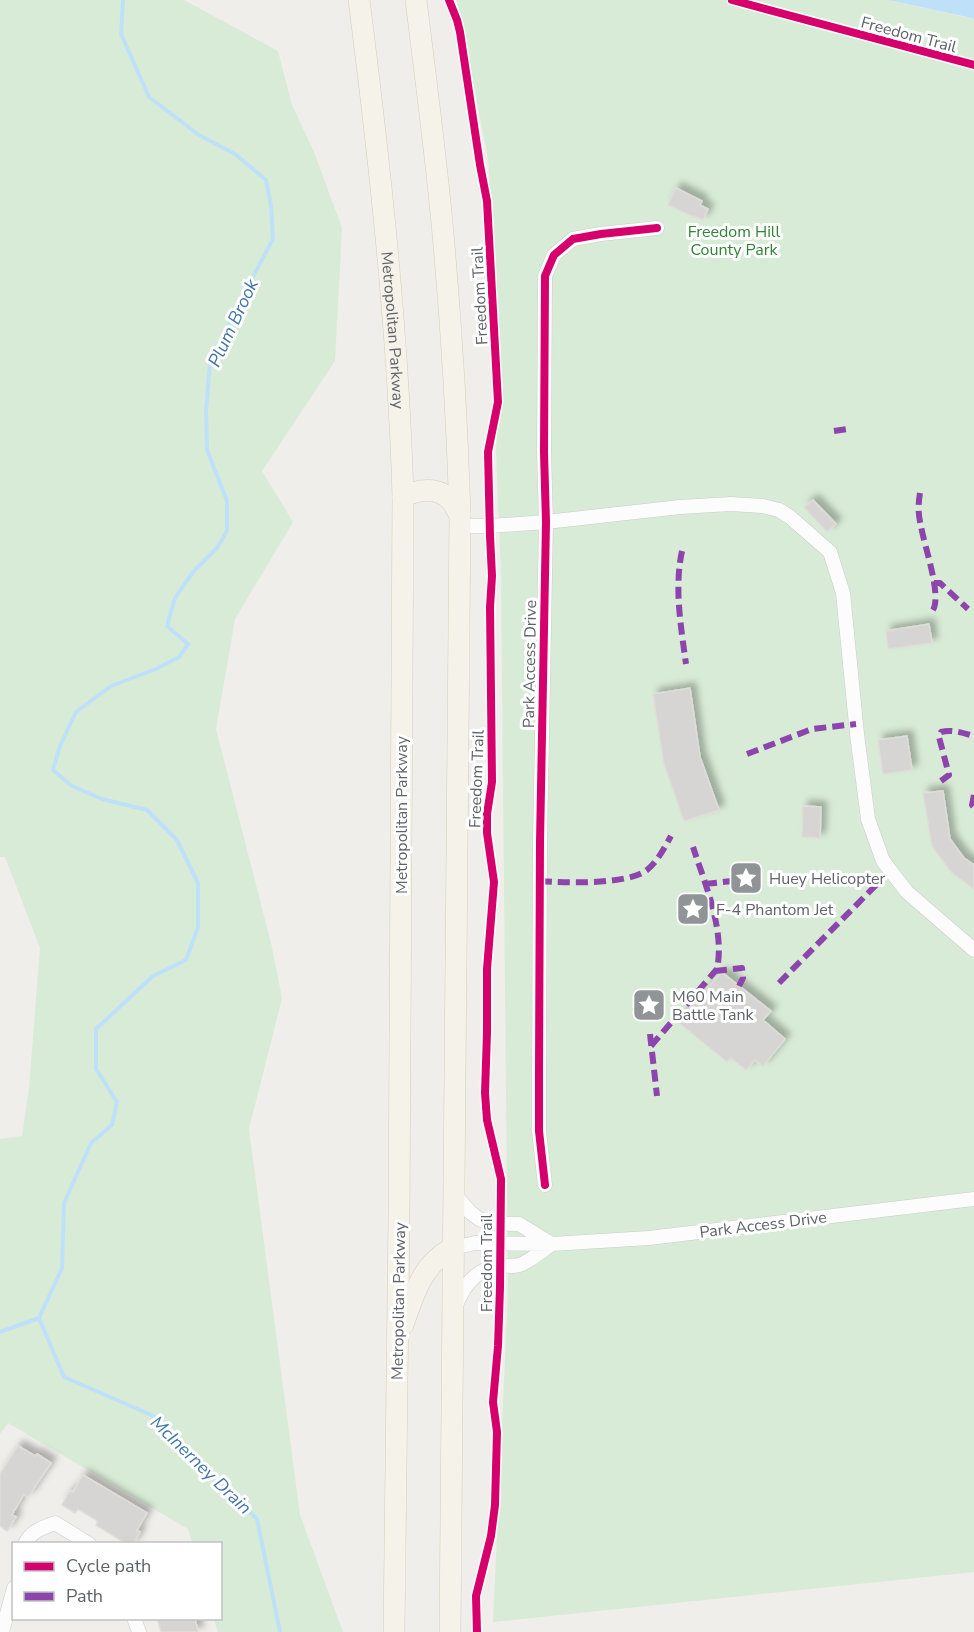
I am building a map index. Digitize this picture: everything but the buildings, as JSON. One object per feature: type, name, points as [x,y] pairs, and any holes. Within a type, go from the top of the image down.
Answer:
[{"type":"main road","name":"Metropolitan Parkway","points":[[359,0],[391,286],[403,497],[394,1632]]},
{"type":"main road","points":[[416,0],[435,155],[447,280],[456,412],[460,520],[450,1632]]},
{"type":"main road","points":[[403,497],[420,491],[436,491],[452,501],[460,520]]},
{"type":"main road","points":[[397,1343],[412,1298],[421,1280],[429,1267],[444,1252],[454,1248]]},
{"type":"street","name":"Park Access Drive","points":[[545,1185],[539,1131],[540,852],[546,522],[543,452],[544,276],[554,255],[573,239],[657,228]]},
{"type":"street","points":[[460,520],[490,526],[731,504],[763,506],[787,514],[830,552],[843,593],[868,819],[884,861],[907,892],[974,950]]},
{"type":"street","points":[[454,1194],[479,1219],[489,1223],[519,1224],[552,1244]]},
{"type":"street","name":"Park Access Drive","points":[[454,1248],[475,1244],[552,1244],[649,1238],[974,1199]]},
{"type":"street","name":"Park Access Drive","points":[[453,1312],[460,1295],[479,1272],[488,1268],[520,1265],[552,1244]]},
{"type":"street","points":[[26,1542],[37,1530],[55,1523],[86,1542]]},
{"type":"street","points":[[2,1632],[12,1595]]},
{"type":"green space","points":[[0,0],[184,0],[278,51],[292,105],[314,152],[342,228],[335,361],[262,471],[293,522],[235,619],[216,729],[271,943],[282,998],[249,1129],[300,1515],[343,1632],[218,1632],[214,1620],[222,1620],[222,1542],[192,1542],[188,1529],[8,1423],[0,1434],[0,1139],[22,1136],[29,1088],[40,948],[5,857],[0,857]]},
{"type":"green space","name":"Freedom Hill County Park","points":[[457,0],[889,0],[974,19],[974,1572],[493,1622],[508,1294],[501,576],[496,451],[501,354],[488,159]]},
{"type":"water","points":[[889,0],[974,0],[974,19],[967,17]]},
{"type":"waterway","name":"Plum Brook","points":[[0,1332],[39,1318],[62,1268],[64,1203],[91,1143],[112,1125],[117,1102],[96,1069],[96,1029],[153,976],[186,960],[198,927],[198,883],[177,840],[147,810],[102,799],[72,786],[53,770],[60,746],[76,712],[111,686],[156,669],[179,657],[188,644],[167,626],[175,598],[193,572],[217,548],[227,531],[227,501],[207,450],[206,411],[210,364],[273,239],[271,206],[266,180],[235,154],[199,135],[149,97],[121,34],[123,0]]},
{"type":"waterway","name":"McInerney Drain","points":[[39,1318],[64,1377],[156,1417],[257,1519],[280,1632]]},
{"type":"marked path","points":[[834,431],[847,429]]},
{"type":"marked path","points":[[920,493],[919,518],[932,570],[935,593],[933,610]]},
{"type":"marked path","points":[[682,551],[678,593],[686,664]]},
{"type":"marked path","points":[[934,583],[940,583],[968,609]]},
{"type":"marked path","points":[[747,754],[812,729],[856,724]]},
{"type":"marked path","points":[[941,781],[949,775],[939,737],[941,732],[953,731],[974,736]]},
{"type":"marked path","points":[[974,795],[972,805],[974,807]]},
{"type":"marked path","points":[[540,881],[595,882],[638,875],[654,863],[671,836]]},
{"type":"marked path","points":[[651,1046],[717,969],[719,954],[716,923],[693,847]]},
{"type":"marked path","points":[[779,983],[885,876]]},
{"type":"marked path","points":[[705,884],[732,881]]},
{"type":"marked path","points":[[715,971],[742,968],[743,978],[739,986]]},
{"type":"marked path","points":[[650,1034],[657,1096]]},
{"type":"cycle path","name":"Freedom Trail","points":[[449,0],[460,32],[487,201],[498,402],[488,452],[492,576],[490,607],[492,782],[487,814],[487,833],[494,882],[487,969],[485,1093],[487,1120],[501,1179],[500,1287],[493,1402],[497,1432],[495,1505],[491,1536],[476,1596],[477,1632]]},
{"type":"cycle path","name":"Freedom Trail","points":[[732,0],[974,65]]},
{"type":"cycle path","points":[[545,1185],[539,1131],[540,842],[546,522],[545,276],[554,255],[573,239],[657,228]]},
{"type":"place","name":"Huey Helicopter","points":[[746,878]]},
{"type":"place","name":"F-4 Phantom Jet","points":[[693,909]]},
{"type":"place","name":"M60 Main Battle Tank","points":[[649,1005]]}]
